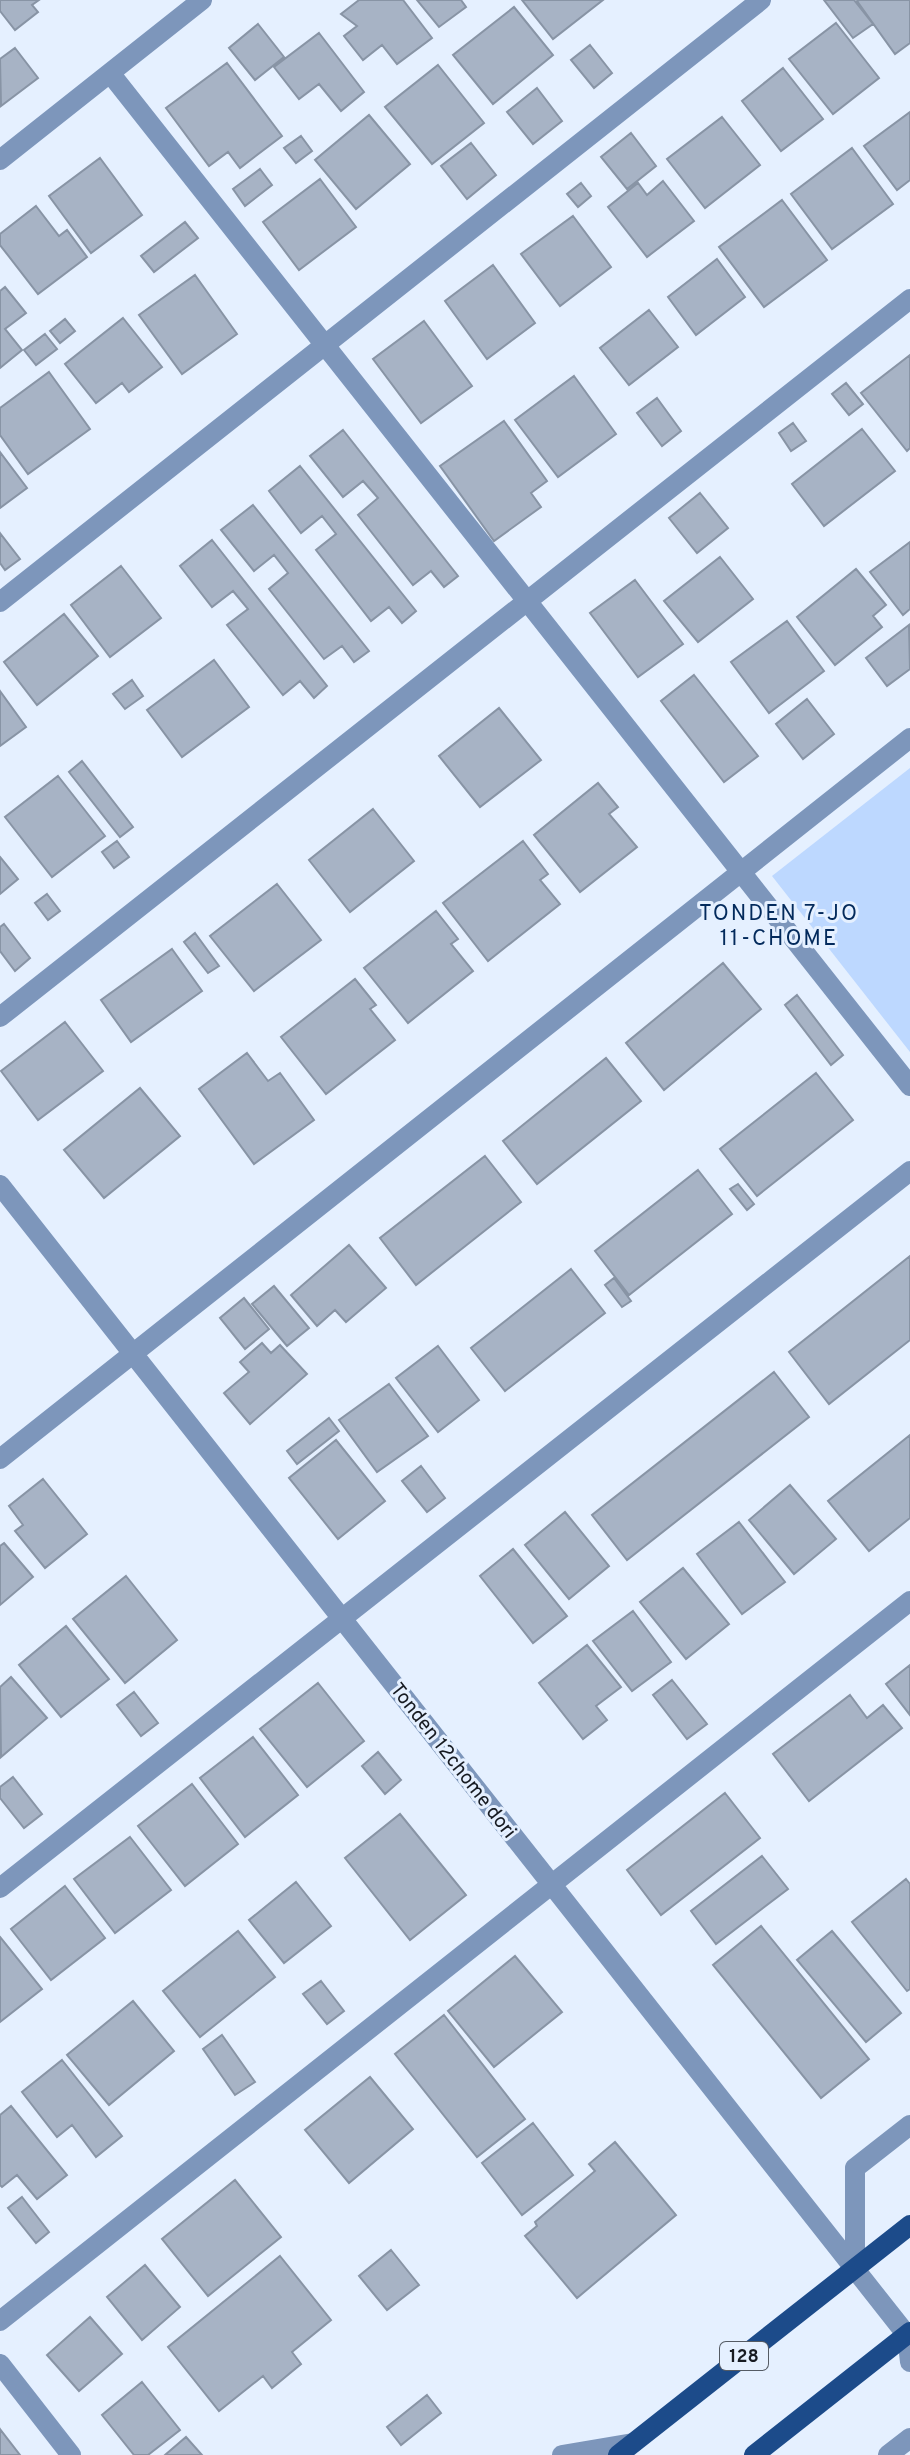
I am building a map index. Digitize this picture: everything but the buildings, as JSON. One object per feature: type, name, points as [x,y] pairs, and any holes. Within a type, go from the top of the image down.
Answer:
[{"type":"main road","name":"128","points":[[626,2449],[910,2225]]},
{"type":"main road","points":[[754,2455],[909,2335]]},
{"type":"street","points":[[0,160],[202,0]]},
{"type":"street","points":[[0,602],[761,0]]},
{"type":"street","points":[[110,73],[910,1086]]},
{"type":"street","points":[[0,1017],[910,299]]},
{"type":"street","points":[[0,1459],[910,738]]},
{"type":"street","points":[[0,1888],[910,1171]]},
{"type":"street","name":"Tonden 12chome dori","points":[[0,1185],[909,2335]]},
{"type":"street","points":[[0,2321],[910,1601]]},
{"type":"street","points":[[855,2269],[855,2168],[910,2125]]},
{"type":"street","points":[[909,2335],[910,2362]]},
{"type":"street","points":[[0,2364],[71,2455]]},
{"type":"street","points":[[888,2455],[910,2438]]},
{"type":"street","points":[[562,2455],[626,2449]]},
{"type":"shaded area","points":[[910,768],[910,1052],[772,876]]},
{"type":"district","name":"TONDEN 7-JO 11-CHOME","points":[[779,924]]}]
